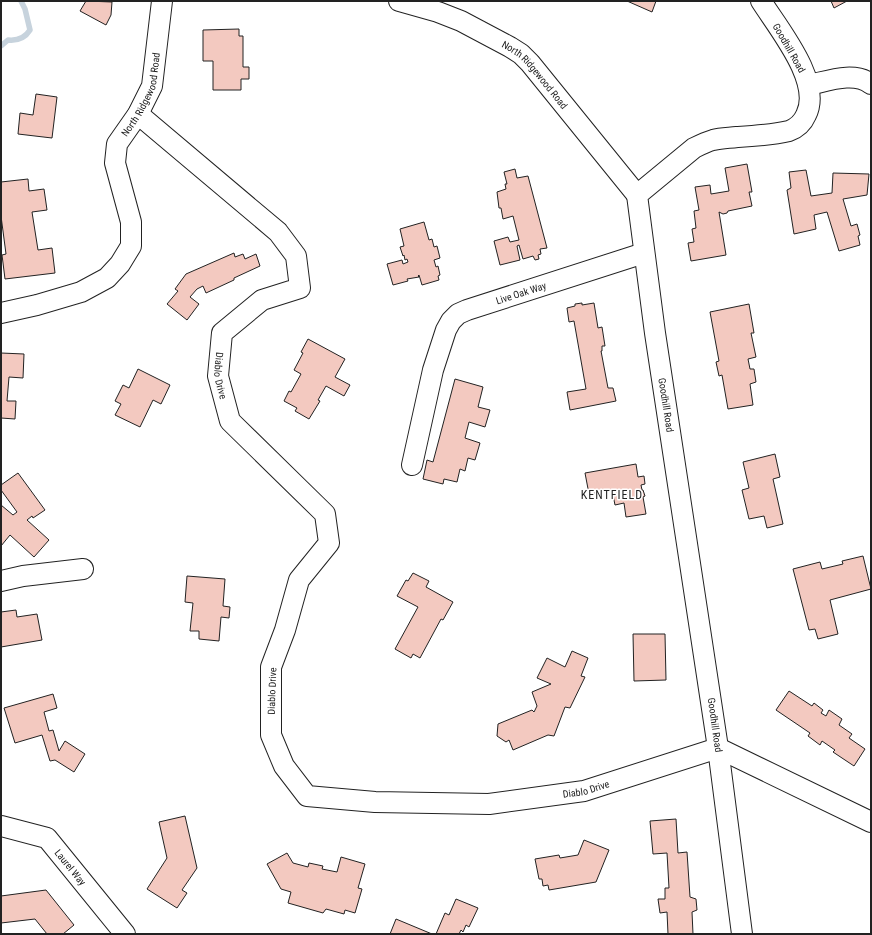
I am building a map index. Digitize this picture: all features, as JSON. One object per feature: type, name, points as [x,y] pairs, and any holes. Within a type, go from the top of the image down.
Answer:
[{"type":"street","name":"North Ridgewood Road","points":[[1,313],[37,305],[81,292],[106,278],[120,264],[131,246],[131,222],[115,163],[117,144],[138,114],[152,86],[162,1]]},
{"type":"street","name":"North Ridgewood Road","points":[[399,1],[438,12],[462,22],[521,54],[530,63],[637,195]]},
{"type":"street","name":"Goodhill Road","points":[[742,934],[718,748],[644,253],[637,195],[694,148],[704,143],[722,138],[755,136],[789,131],[798,126],[805,118],[809,109],[811,98],[809,85],[803,68],[761,1]]},
{"type":"street","points":[[809,85],[849,77],[859,77],[871,84]]},
{"type":"street","name":"Diablo Drive","points":[[138,114],[278,232],[296,256],[300,288],[262,300],[222,333],[218,376],[230,421],[324,514],[329,543],[299,580],[285,630],[271,667],[271,735],[284,766],[307,796],[375,802],[489,804],[584,791],[718,748]]},
{"type":"street","name":"Live Oak Way","points":[[412,465],[433,370],[446,330],[451,321],[463,312],[644,253]]},
{"type":"street","points":[[1,581],[23,576],[83,569]]},
{"type":"street","points":[[718,748],[871,822]]},
{"type":"street","name":"Laurel Way","points":[[1,826],[47,838],[124,934]]},
{"type":"building","points":[[86,1],[112,2],[111,15],[106,25],[80,11]]},
{"type":"building","points":[[627,1],[656,1],[652,12]]},
{"type":"building","points":[[831,1],[847,1],[834,8]]},
{"type":"building","points":[[239,29],[239,36],[243,36],[243,67],[249,67],[249,79],[241,79],[241,90],[213,90],[213,61],[203,61],[203,30]]},
{"type":"building","points":[[36,94],[57,97],[52,138],[18,134],[20,113],[33,115]]},
{"type":"building","points":[[747,164],[752,192],[749,192],[752,206],[728,211],[727,213],[723,214],[719,212],[726,255],[691,261],[688,243],[694,242],[692,229],[696,228],[694,211],[699,210],[695,187],[710,185],[711,194],[729,191],[725,168]]},
{"type":"building","points":[[515,169],[517,178],[528,176],[547,248],[540,249],[541,254],[538,255],[539,259],[535,260],[533,256],[523,259],[519,245],[517,246],[520,260],[500,265],[494,241],[508,237],[510,242],[519,240],[513,216],[503,219],[501,208],[499,208],[497,192],[506,189],[505,184],[507,184],[504,172]]},
{"type":"building","points":[[806,170],[811,196],[832,193],[833,173],[869,174],[867,195],[843,199],[851,226],[857,224],[860,235],[858,236],[860,245],[839,251],[827,212],[814,215],[816,229],[794,234],[787,190],[791,188],[789,172]]},
{"type":"building","points":[[28,179],[29,191],[44,189],[47,210],[32,212],[38,250],[52,248],[55,273],[5,279],[2,255],[6,254],[1,216],[1,182]]},
{"type":"building","points":[[424,222],[429,240],[432,239],[434,247],[437,246],[440,258],[434,260],[436,267],[438,266],[440,275],[438,276],[439,280],[422,285],[419,275],[419,277],[407,279],[408,281],[393,285],[387,264],[402,260],[403,264],[408,262],[407,259],[405,260],[400,247],[404,246],[400,229]]},
{"type":"building","points":[[234,253],[235,257],[243,254],[245,259],[256,254],[260,266],[206,293],[203,286],[197,289],[190,297],[199,304],[187,320],[167,304],[178,291],[175,289],[186,274]]},
{"type":"building","points":[[582,303],[582,305],[594,303],[598,328],[602,327],[605,346],[602,346],[601,351],[608,388],[613,388],[616,401],[570,410],[567,392],[586,389],[574,321],[569,322],[567,308],[575,306],[575,304]]},
{"type":"building","points":[[749,304],[754,333],[751,333],[756,357],[748,359],[750,369],[754,369],[756,382],[750,384],[753,405],[728,409],[722,375],[719,376],[716,362],[719,361],[710,312]]},
{"type":"building","points":[[308,339],[345,359],[335,377],[350,385],[344,396],[326,386],[318,400],[320,401],[309,419],[295,411],[297,408],[284,401],[301,374],[294,370],[303,353],[301,352]]},
{"type":"building","points":[[1,353],[24,354],[23,378],[9,377],[7,401],[16,401],[15,419],[1,418]]},
{"type":"building","points":[[138,369],[170,385],[161,404],[153,400],[140,427],[115,415],[121,404],[115,401],[123,385],[129,388]]},
{"type":"building","points":[[455,379],[483,387],[478,407],[490,410],[485,427],[469,422],[465,438],[480,443],[475,460],[468,458],[465,471],[460,469],[457,482],[444,479],[443,484],[423,479],[427,460],[433,462]]},
{"type":"building","points":[[775,454],[780,477],[773,479],[783,524],[767,528],[764,516],[749,519],[742,490],[749,488],[743,462]]},
{"type":"building","points":[[636,464],[638,477],[644,476],[645,484],[641,485],[645,496],[643,497],[646,514],[626,517],[624,503],[615,505],[612,490],[589,494],[585,473]]},
{"type":"building","points":[[18,473],[45,510],[27,520],[49,540],[34,557],[10,535],[1,546],[1,505],[13,515],[17,512],[1,490],[1,485]]},
{"type":"building","points":[[863,556],[871,589],[830,600],[838,634],[818,639],[815,629],[809,630],[793,569],[820,562],[822,569],[843,564],[842,561]]},
{"type":"building","points":[[413,573],[429,581],[426,587],[453,602],[443,620],[441,619],[420,658],[413,654],[411,658],[395,649],[418,607],[397,596],[406,580],[408,581]]},
{"type":"building","points":[[187,576],[225,579],[223,606],[230,607],[229,618],[221,617],[219,641],[199,639],[199,631],[190,631],[193,603],[185,602]]},
{"type":"building","points":[[16,610],[17,617],[37,614],[42,640],[1,647],[1,612]]},
{"type":"building","points":[[633,634],[665,634],[666,680],[634,681]]},
{"type":"building","points":[[572,651],[588,658],[581,676],[585,677],[570,708],[565,707],[554,736],[548,735],[513,750],[509,740],[506,742],[497,736],[498,724],[532,710],[534,712],[537,706],[532,692],[551,684],[537,678],[547,658],[565,667]]},
{"type":"building","points":[[789,691],[812,706],[814,703],[823,710],[821,713],[826,716],[829,710],[842,719],[839,725],[852,734],[849,738],[865,749],[854,766],[833,752],[835,750],[822,741],[820,745],[808,736],[810,733],[776,710]]},
{"type":"building","points":[[53,694],[57,708],[44,712],[49,731],[53,730],[59,751],[65,741],[85,754],[74,772],[55,760],[50,761],[42,735],[15,743],[4,708]]},
{"type":"building","points":[[185,816],[197,868],[182,890],[187,893],[177,908],[147,889],[167,858],[159,822]]},
{"type":"building","points":[[676,819],[678,853],[687,852],[690,897],[696,899],[697,910],[692,912],[693,934],[668,934],[667,912],[660,913],[658,899],[665,899],[665,888],[669,888],[667,853],[653,854],[650,821]]},
{"type":"building","points":[[584,840],[609,850],[596,882],[549,890],[548,885],[543,886],[542,879],[539,879],[535,859],[559,855],[560,858],[578,855]]},
{"type":"building","points":[[287,853],[293,863],[308,867],[309,863],[323,866],[322,869],[337,872],[341,857],[365,864],[358,888],[362,889],[355,913],[345,910],[344,914],[326,909],[323,913],[288,903],[291,892],[281,889],[267,864]]},
{"type":"building","points":[[46,890],[74,925],[63,934],[47,934],[35,919],[1,923],[1,896]]},
{"type":"building","points":[[456,899],[478,908],[469,927],[466,925],[463,932],[461,930],[459,934],[436,934],[445,913],[449,915]]},
{"type":"building","points":[[396,919],[432,934],[390,934]]},
{"type":"waterway","points":[[1,46],[8,40],[15,40],[23,37],[30,30],[25,9],[21,1]]},
{"type":"district","name":"KENTFIELD","points":[[612,495]]}]
